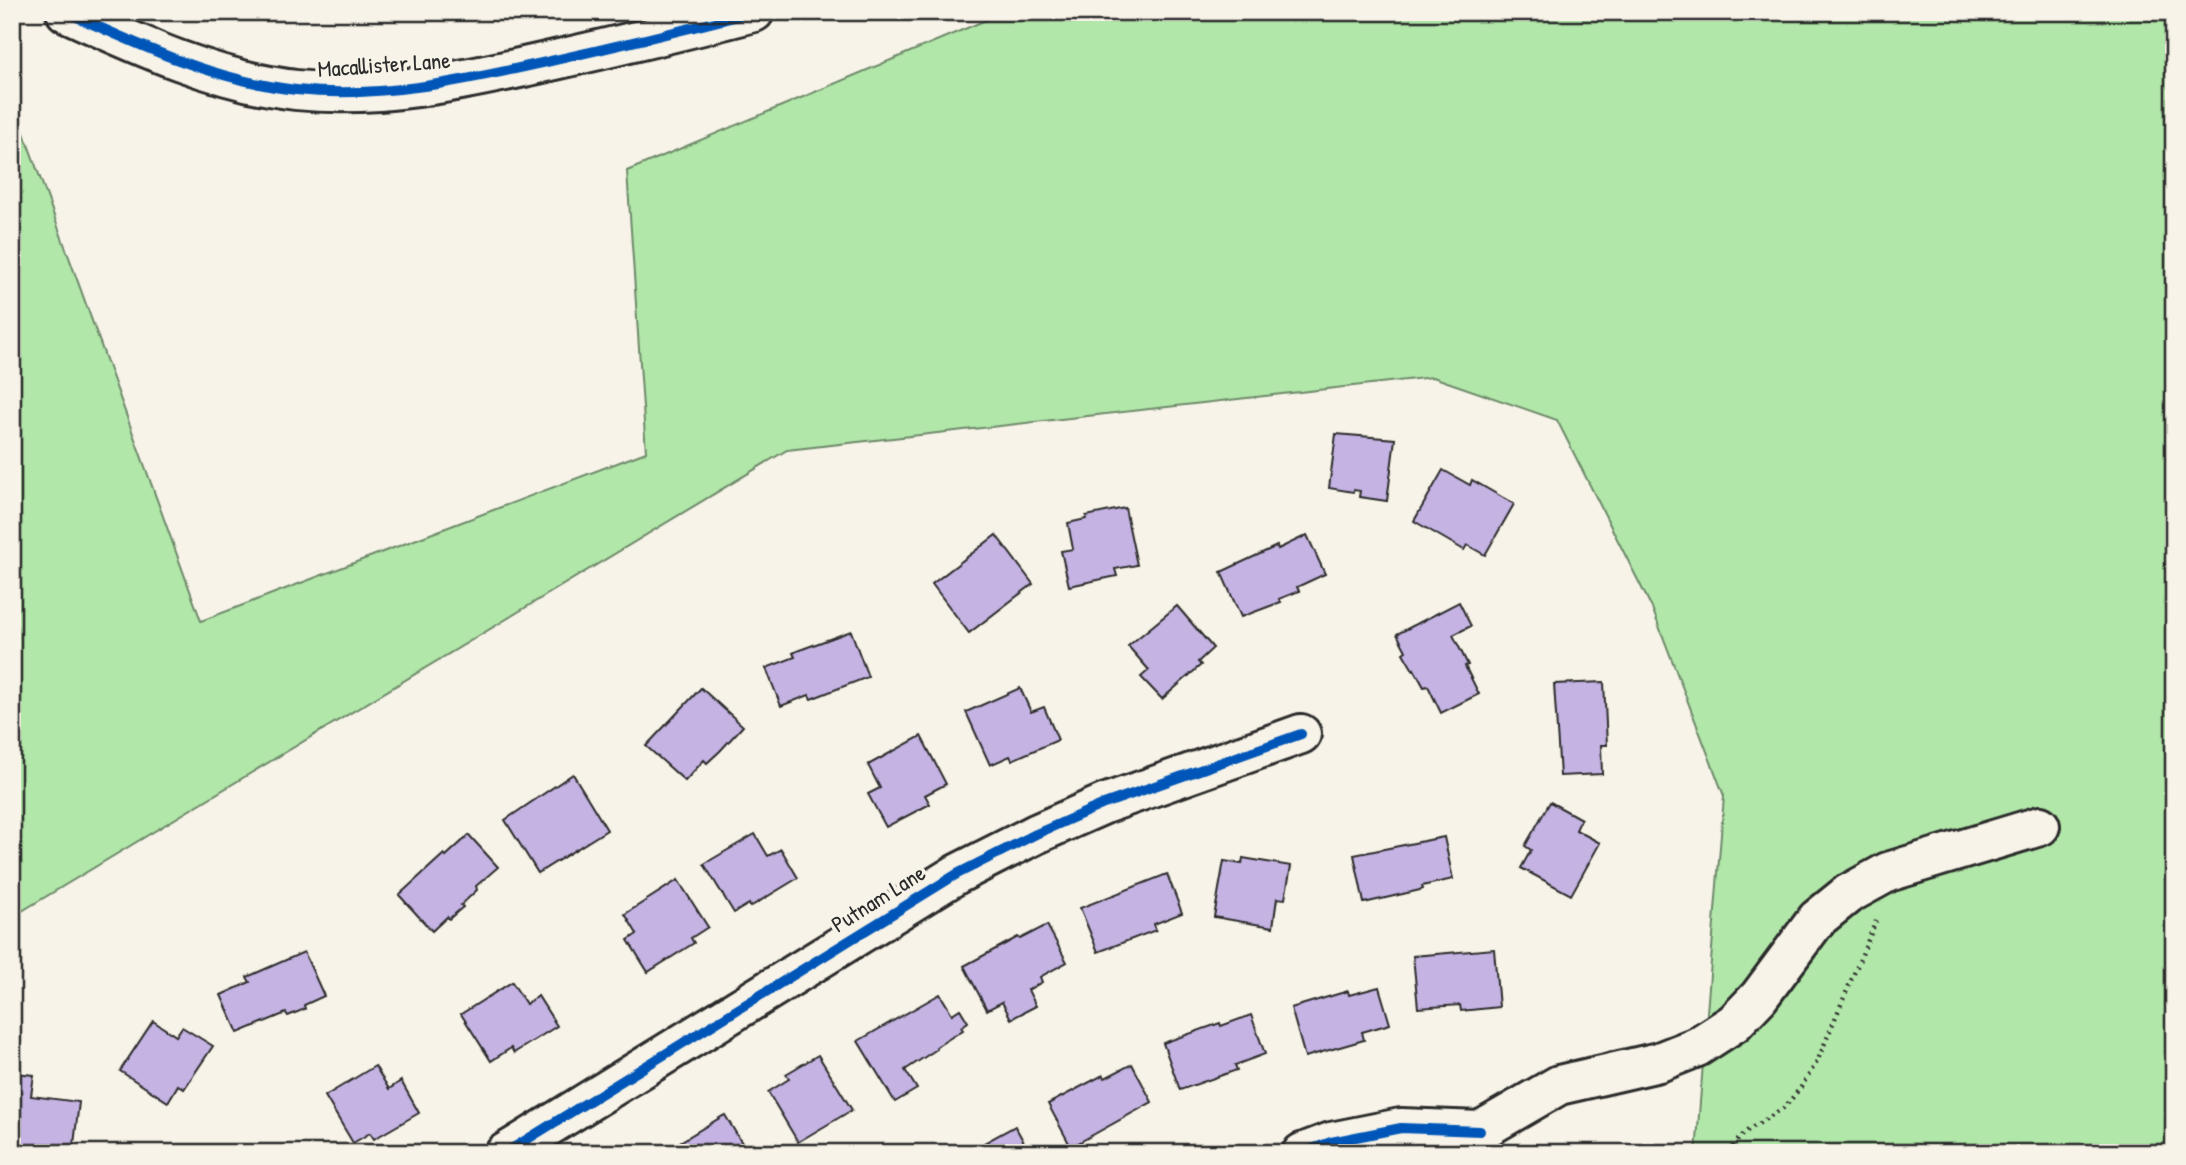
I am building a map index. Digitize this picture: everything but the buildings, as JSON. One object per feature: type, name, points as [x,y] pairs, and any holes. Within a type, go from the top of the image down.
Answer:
[{"type":"street","name":"Macallister Lane","points":[[66,12],[180,60],[240,80],[296,90],[350,92],[415,88],[481,76],[658,37],[754,12]]},
{"type":"street","name":"Putnam Lane","points":[[505,1153],[957,874],[1036,834],[1104,804],[1301,734]]},
{"type":"street","points":[[1302,1153],[1331,1142],[1401,1128],[1480,1131],[1559,1085],[1659,1062],[1697,1046],[1734,1023],[1759,997],[1817,919],[1848,894],[1888,872],[2040,826]]},
{"type":"path","points":[[1730,1153],[1735,1143],[1747,1131],[1785,1107],[1817,1062],[1876,923],[1888,872]]},
{"type":"green space","points":[[1005,12],[2174,12],[2174,1153],[1696,1153],[1724,796],[1652,608],[1557,420],[1433,377],[787,450],[12,917],[12,111],[17,114],[201,621],[646,452],[627,171]]},
{"type":"cycle path","points":[[66,12],[149,49],[236,79],[296,90],[327,92],[389,90],[451,82],[569,57],[754,12]]},
{"type":"cycle path","points":[[505,1153],[957,874],[1036,834],[1104,804],[1301,734]]},
{"type":"cycle path","points":[[1302,1153],[1331,1142],[1401,1128],[1480,1131]]}]
